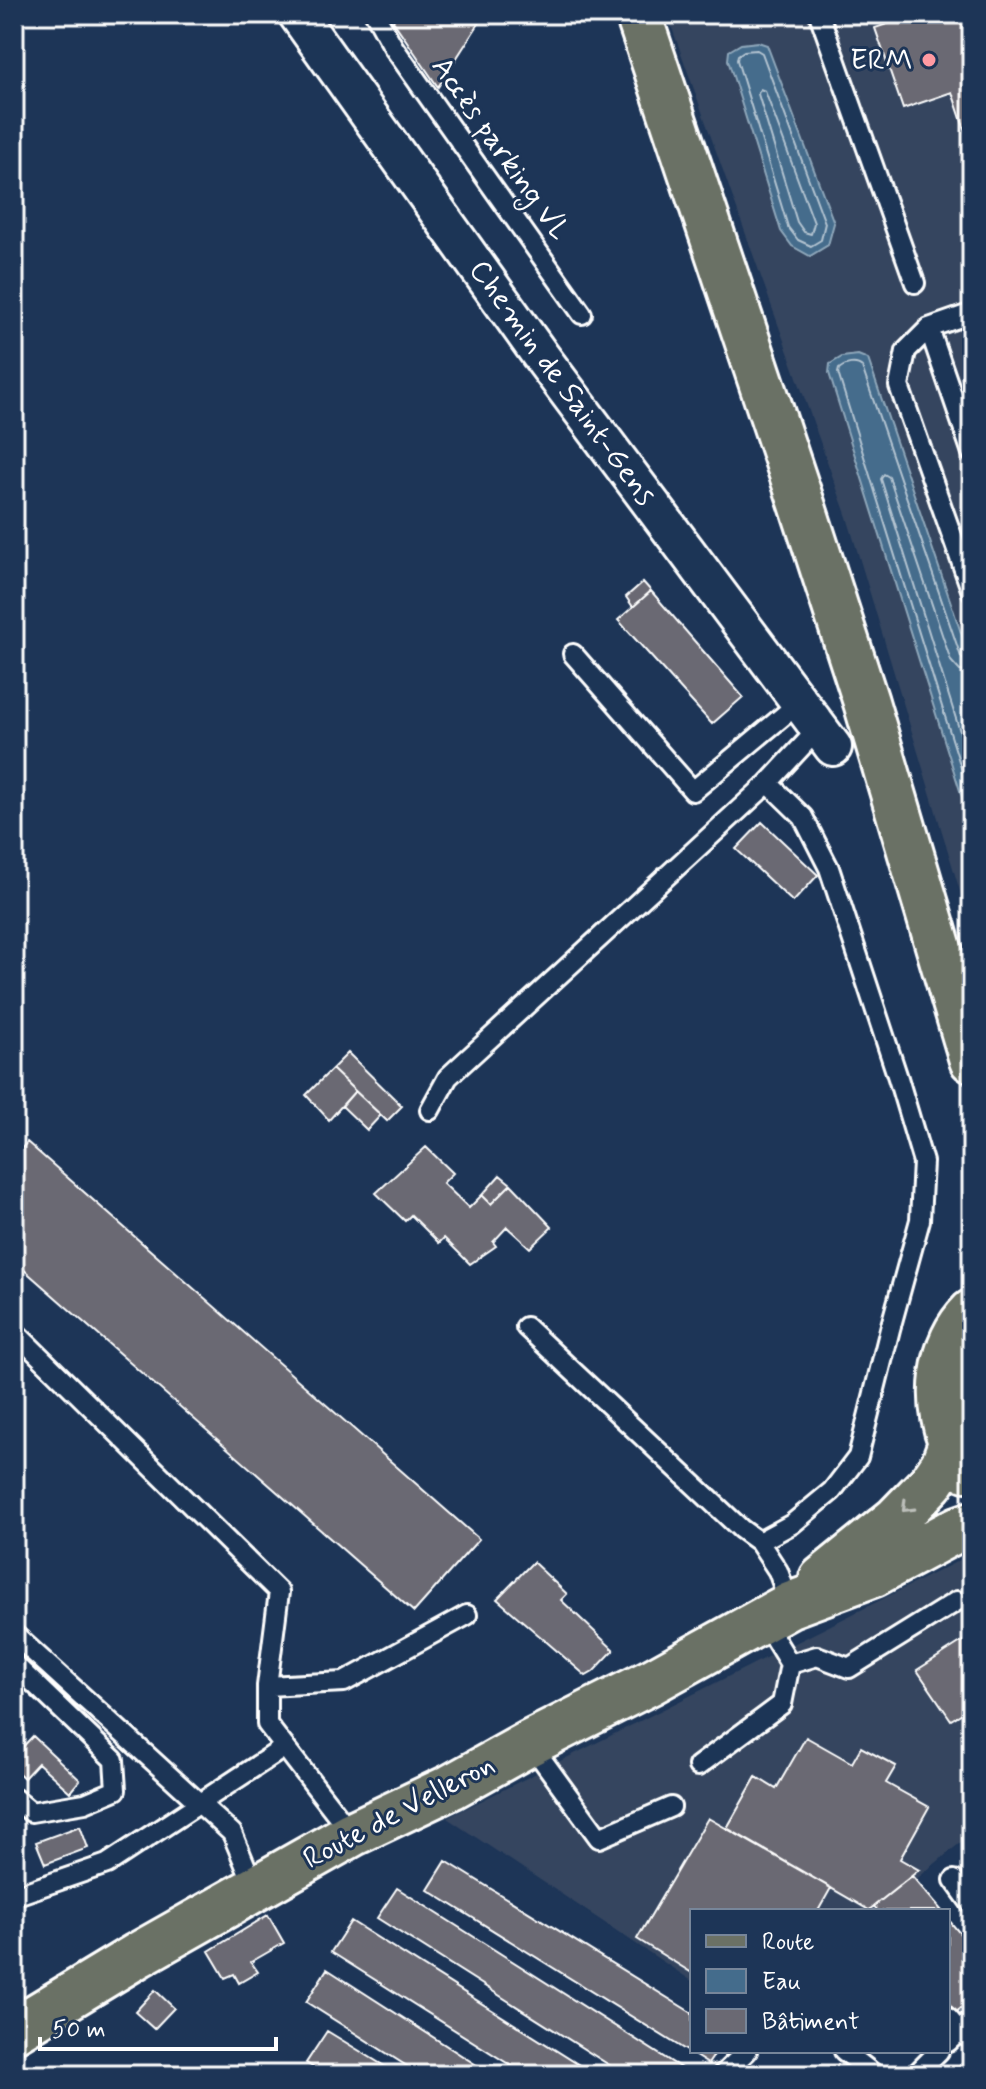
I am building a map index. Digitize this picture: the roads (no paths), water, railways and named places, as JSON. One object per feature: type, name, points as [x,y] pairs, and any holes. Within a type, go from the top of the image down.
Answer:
[{"type":"main road","points":[[638,14],[866,702],[972,1060]]},
{"type":"main road","points":[[962,1459],[942,1411],[942,1378],[950,1346],[972,1312]]},
{"type":"main road","name":"Route de Velleron","points":[[776,1612],[896,1519],[931,1483],[943,1465],[962,1459]]},
{"type":"main road","name":"Route de Velleron","points":[[14,2030],[138,1955],[352,1834],[451,1787],[776,1612],[874,1574],[972,1524]]},
{"type":"street","name":"Chemin de Saint-Gens","points":[[297,14],[540,355],[817,726]]},
{"type":"lane","name":"Accès parking VL","points":[[375,14],[394,48],[582,314]]},
{"type":"lane","points":[[819,14],[915,283]]},
{"type":"lane","points":[[972,313],[929,328],[906,351],[899,386],[972,592]]},
{"type":"lane","points":[[929,328],[972,453]]},
{"type":"lane","points":[[573,654],[693,791],[817,726]]},
{"type":"lane","points":[[430,1110],[448,1077],[768,783],[817,726]]},
{"type":"lane","points":[[759,1542],[792,1524],[832,1491],[858,1457],[920,1220],[923,1162],[829,868],[803,817],[768,783]]},
{"type":"lane","points":[[526,1327],[741,1529],[759,1542],[778,1571],[776,1612],[790,1664],[782,1704],[698,1766]]},
{"type":"lane","points":[[14,1331],[279,1592],[267,1686],[267,1724],[352,1834]]},
{"type":"lane","points":[[790,1664],[817,1656],[849,1668],[957,1601]]},
{"type":"lane","points":[[267,1686],[344,1682],[467,1615]]},
{"type":"lane","points":[[14,1634],[232,1833],[255,1889]]},
{"type":"lane","points":[[14,1664],[114,1760],[116,1790],[85,1803],[31,1812],[14,1798]]},
{"type":"lane","points":[[530,1743],[599,1838],[671,1807]]},
{"type":"lane","points":[[14,1896],[107,1864],[285,1747]]},
{"type":"lane","points":[[954,1880],[972,1905]]},
{"type":"lane","points":[[722,2075],[745,2053]]},
{"type":"lane","points":[[847,2053],[875,2075]]},
{"type":"lane","points":[[915,2075],[937,2053]]},
{"type":"water","points":[[758,42],[767,45],[834,223],[828,245],[810,256],[792,246],[781,231],[728,60],[729,51],[741,44]]},
{"type":"water","points":[[858,355],[868,359],[972,665],[972,829],[829,373],[830,364],[842,357]]},
{"type":"place","name":"ERM","points":[[929,60]]}]
